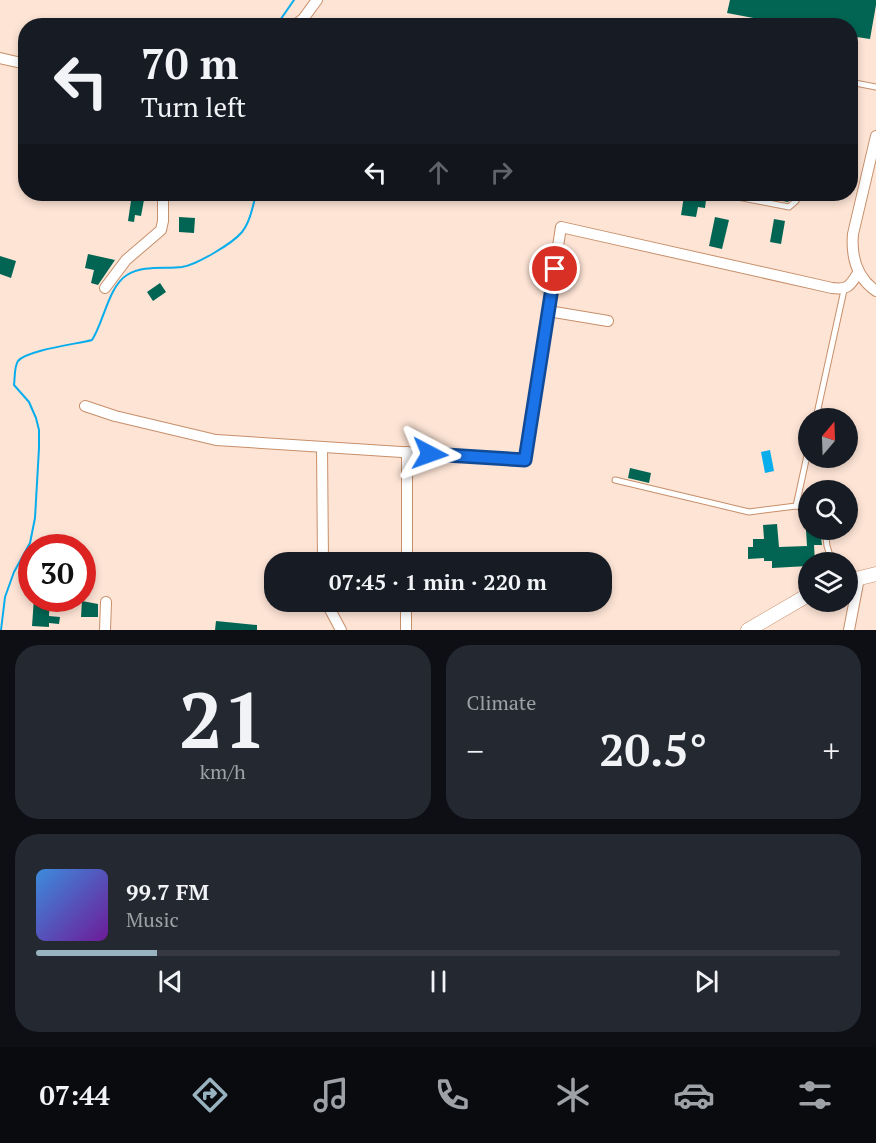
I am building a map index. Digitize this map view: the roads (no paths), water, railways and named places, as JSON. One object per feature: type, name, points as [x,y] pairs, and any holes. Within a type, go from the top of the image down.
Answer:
[{"type":"street","points":[[304,18],[317,0]]},
{"type":"street","points":[[0,58],[18,62]]},
{"type":"street","points":[[876,135],[853,234],[852,250],[858,273],[865,283],[876,291]]},
{"type":"street","points":[[105,288],[126,260],[161,231],[163,201]]},
{"type":"street","points":[[85,406],[115,416],[216,440],[525,460],[561,226],[844,290],[850,286],[858,273]]},
{"type":"street","points":[[549,311],[608,321]]},
{"type":"street","points":[[322,447],[323,552]]},
{"type":"street","points":[[406,552],[407,452]]},
{"type":"street","points":[[858,578],[876,574]]},
{"type":"street","points":[[748,630],[798,601]]},
{"type":"street","points":[[105,630],[106,602]]},
{"type":"street","points":[[331,612],[341,630]]},
{"type":"street","points":[[406,612],[406,630]]},
{"type":"street","points":[[849,630],[850,612]]},
{"type":"lane","points":[[858,84],[876,87]]},
{"type":"lane","points":[[758,201],[789,207],[796,201]]},
{"type":"lane","points":[[818,408],[844,290]]},
{"type":"lane","points":[[615,480],[749,512],[796,506],[804,468]]},
{"type":"water","points":[[770,450],[774,471],[765,473],[761,452]]},
{"type":"waterway","points":[[282,18],[294,0]]},
{"type":"waterway","points":[[1,630],[5,597],[14,572],[30,543],[35,518],[39,430],[29,402],[14,385],[18,361],[41,351],[92,340],[111,296],[121,280],[140,270],[182,267],[222,248],[245,228],[254,201]]}]
